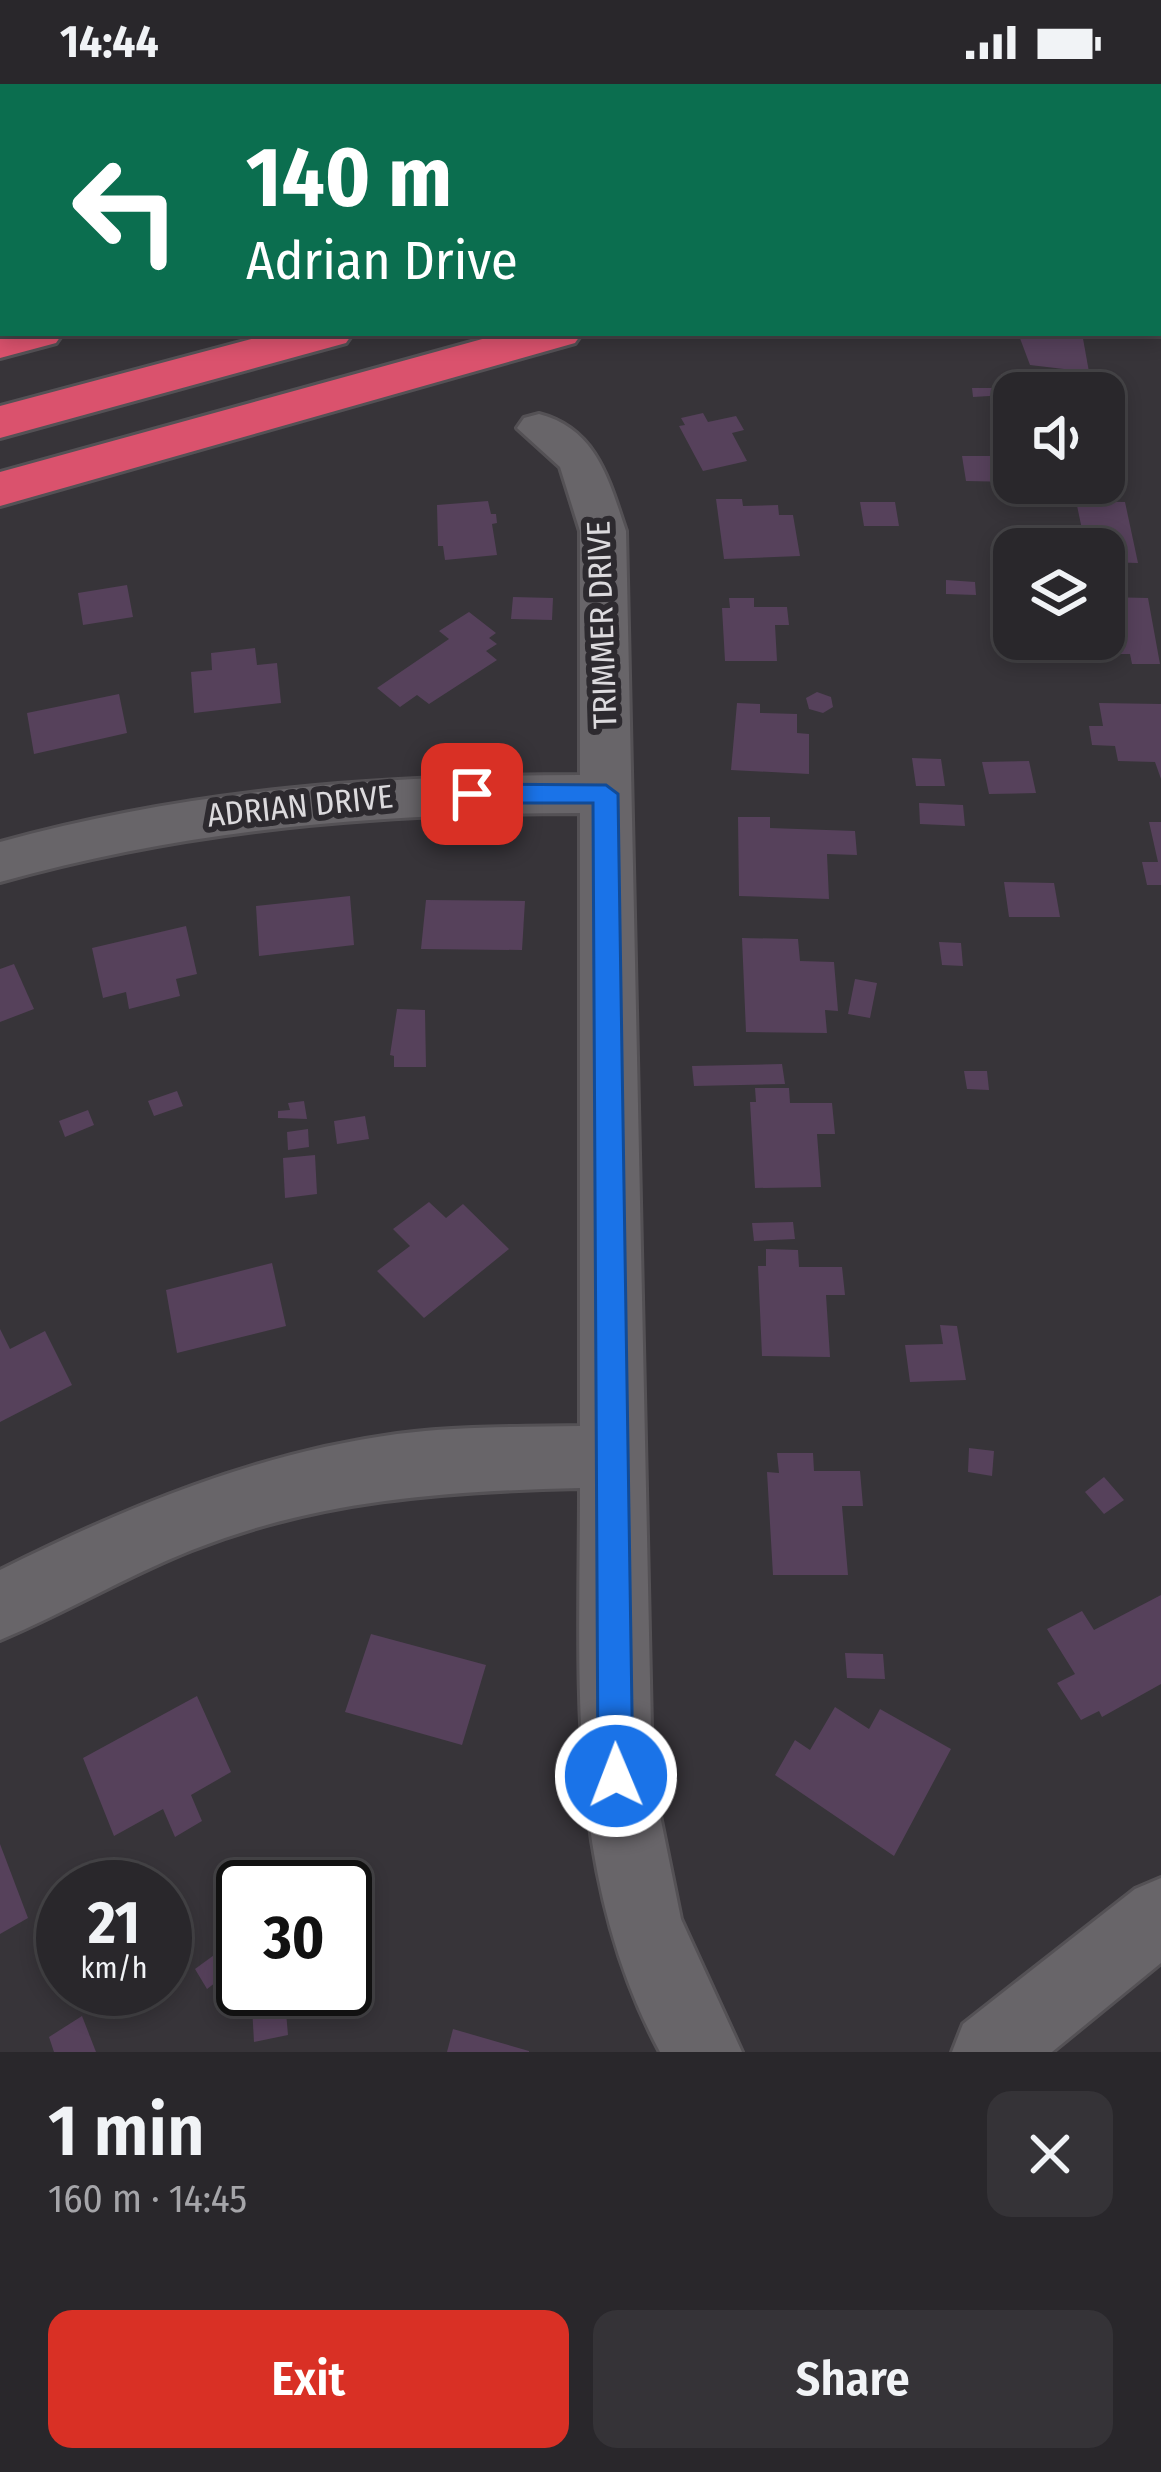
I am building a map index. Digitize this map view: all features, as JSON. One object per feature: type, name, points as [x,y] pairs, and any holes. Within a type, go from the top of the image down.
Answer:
[{"type":"highway","points":[[0,422],[318,336]]},
{"type":"highway","points":[[0,489],[547,336]]},
{"type":"street","name":"TRIMMER DRIVE","points":[[538,428],[580,460],[603,531],[616,1776],[638,1914],[680,2016],[703,2052]]},
{"type":"street","name":"ADRIAN DRIVE","points":[[0,862],[148,824],[239,807],[371,795],[606,794]]},
{"type":"street","points":[[0,1606],[180,1520],[318,1478],[402,1464],[611,1456]]},
{"type":"street","points":[[991,2052],[1161,1915]]},
{"type":"building","points":[[1019,336],[1083,336],[1089,372],[1030,365]]},
{"type":"building","points":[[972,388],[993,388],[993,396],[973,397]]},
{"type":"building","points":[[703,413],[708,422],[736,416],[744,430],[732,433],[747,461],[703,471],[679,426],[685,425],[681,418]]},
{"type":"building","points":[[962,456],[993,456],[993,482],[966,481]]},
{"type":"building","points":[[716,499],[742,499],[743,506],[778,505],[779,515],[793,515],[800,556],[724,559]]},
{"type":"building","points":[[488,501],[491,514],[496,514],[497,523],[492,524],[497,555],[445,560],[443,546],[438,546],[437,505]]},
{"type":"building","points":[[860,502],[895,502],[899,526],[864,526]]},
{"type":"building","points":[[1125,502],[1138,563],[1125,563],[1125,528],[1082,528],[1077,504]]},
{"type":"building","points":[[946,580],[975,582],[976,595],[946,594]]},
{"type":"building","points":[[127,585],[133,617],[83,625],[78,593]]},
{"type":"building","points":[[513,597],[553,598],[552,620],[511,619]]},
{"type":"building","points":[[1125,597],[1148,598],[1160,664],[1132,664],[1130,654],[1125,654]]},
{"type":"building","points":[[729,598],[754,598],[754,607],[787,607],[789,625],[775,625],[777,661],[725,661],[722,608],[730,608]]},
{"type":"building","points":[[469,612],[496,633],[489,638],[497,644],[486,651],[497,660],[429,704],[417,695],[400,707],[377,688],[449,639],[439,631]]},
{"type":"building","points":[[255,648],[257,665],[277,663],[281,703],[194,713],[191,672],[212,670],[211,653]]},
{"type":"building","points":[[817,692],[831,697],[833,707],[823,713],[809,709],[806,698]]},
{"type":"building","points":[[119,694],[127,733],[34,754],[27,713]]},
{"type":"building","points":[[737,703],[760,704],[760,713],[797,714],[797,733],[809,734],[809,774],[731,770]]},
{"type":"building","points":[[1099,703],[1161,704],[1161,779],[1155,762],[1118,761],[1115,746],[1092,745],[1089,726],[1103,726]]},
{"type":"building","points":[[912,758],[941,759],[945,786],[916,786]]},
{"type":"building","points":[[1029,761],[1036,793],[989,794],[982,762]]},
{"type":"building","points":[[919,803],[963,805],[965,826],[920,824]]},
{"type":"building","points":[[738,817],[770,817],[770,828],[855,831],[857,855],[827,854],[829,899],[739,896]]},
{"type":"building","points":[[1149,822],[1161,822],[1161,885],[1147,885],[1142,862],[1158,862]]},
{"type":"building","points":[[1004,882],[1054,883],[1060,917],[1009,917]]},
{"type":"building","points":[[350,896],[354,945],[259,956],[256,906]]},
{"type":"building","points":[[426,900],[525,901],[522,950],[421,949]]},
{"type":"building","points":[[186,926],[197,974],[176,979],[180,996],[129,1009],[126,992],[103,998],[92,948]]},
{"type":"building","points":[[742,938],[798,939],[800,961],[834,962],[838,1011],[825,1010],[827,1033],[746,1032]]},
{"type":"building","points":[[939,942],[961,943],[963,966],[942,965]]},
{"type":"building","points":[[14,964],[34,1009],[0,1022],[0,969]]},
{"type":"building","points":[[855,979],[877,983],[870,1018],[848,1014]]},
{"type":"building","points":[[397,1009],[425,1010],[426,1067],[394,1067],[390,1055]]},
{"type":"building","points":[[782,1064],[785,1084],[694,1086],[692,1066]]},
{"type":"building","points":[[964,1071],[987,1071],[989,1090],[967,1089]]},
{"type":"building","points":[[755,1088],[789,1088],[790,1103],[832,1103],[835,1134],[817,1134],[821,1187],[755,1188],[750,1102],[756,1102]]},
{"type":"building","points":[[177,1091],[183,1106],[154,1116],[148,1101]]},
{"type":"building","points":[[304,1101],[307,1119],[278,1118],[278,1111],[290,1110],[288,1103]]},
{"type":"building","points":[[88,1110],[94,1125],[65,1137],[59,1121]]},
{"type":"building","points":[[365,1116],[369,1139],[337,1144],[334,1121]]},
{"type":"building","points":[[308,1129],[309,1147],[288,1150],[287,1132]]},
{"type":"building","points":[[315,1155],[317,1194],[285,1198],[283,1158]]},
{"type":"building","points":[[429,1202],[446,1218],[463,1204],[509,1249],[424,1318],[377,1271],[410,1246],[393,1229]]},
{"type":"building","points":[[793,1222],[795,1239],[754,1241],[752,1223]]},
{"type":"building","points":[[766,1249],[798,1250],[799,1267],[842,1267],[845,1295],[826,1295],[830,1357],[762,1356],[758,1266],[766,1266]]},
{"type":"building","points":[[272,1263],[286,1326],[177,1353],[166,1290]]},
{"type":"building","points":[[940,1325],[957,1326],[966,1380],[910,1382],[905,1345],[943,1344]]},
{"type":"building","points":[[0,1329],[10,1349],[45,1331],[72,1385],[0,1422]]},
{"type":"building","points":[[969,1448],[994,1451],[992,1476],[968,1472]]},
{"type":"building","points":[[777,1453],[813,1453],[814,1471],[860,1471],[863,1506],[842,1506],[848,1575],[773,1575],[767,1472],[779,1473]]},
{"type":"building","points":[[1104,1477],[1124,1500],[1104,1514],[1085,1492]]},
{"type":"building","points":[[1161,1595],[1161,1684],[1102,1717],[1099,1711],[1081,1720],[1057,1683],[1075,1674],[1047,1629],[1082,1611],[1094,1630]]},
{"type":"building","points":[[371,1634],[486,1665],[462,1745],[345,1712]]},
{"type":"building","points":[[845,1653],[883,1654],[885,1679],[847,1678]]},
{"type":"building","points":[[197,1696],[231,1772],[191,1795],[202,1821],[175,1837],[163,1809],[114,1836],[83,1758]]},
{"type":"building","points":[[835,1707],[869,1729],[880,1709],[951,1749],[894,1856],[775,1775],[795,1740],[810,1750]]},
{"type":"building","points":[[0,1844],[28,1918],[0,1934]]},
{"type":"building","points":[[216,1954],[216,1982],[207,1989],[195,1969]]},
{"type":"building","points":[[82,2016],[96,2052],[54,2052],[49,2037]]},
{"type":"building","points":[[253,2016],[286,2016],[288,2035],[254,2042]]},
{"type":"building","points":[[453,2029],[529,2051],[529,2052],[447,2052]]},
{"type":"route","points":[[472,794],[606,794],[616,1776]]}]
